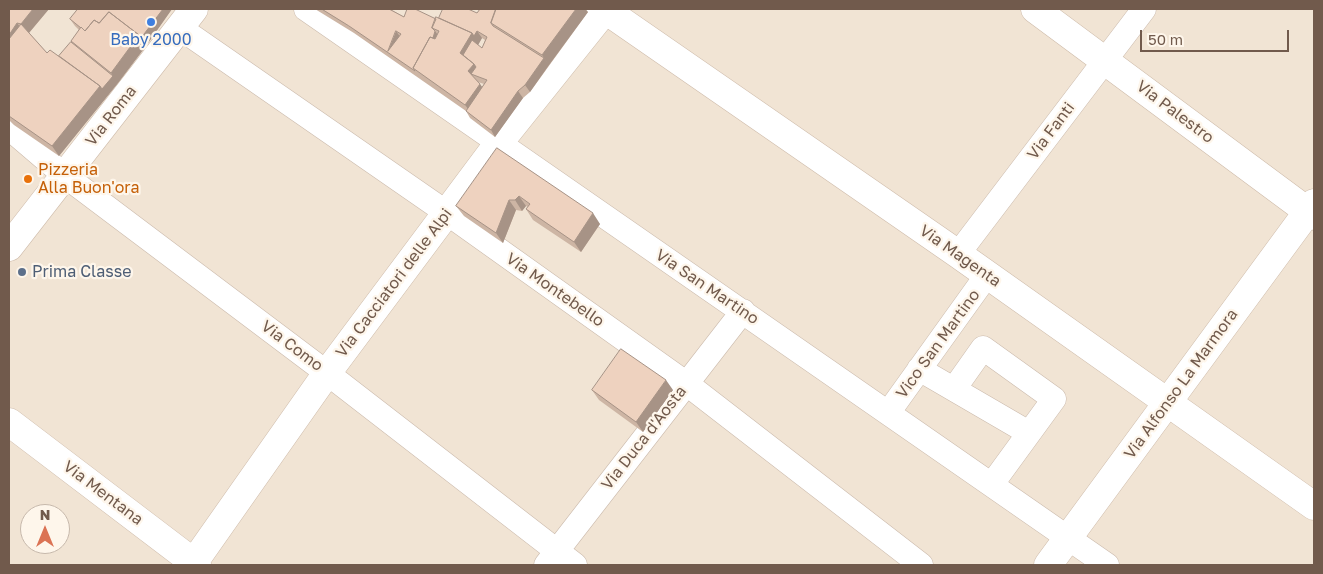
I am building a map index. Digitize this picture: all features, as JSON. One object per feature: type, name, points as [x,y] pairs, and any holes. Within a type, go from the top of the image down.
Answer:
[{"type":"street","name":"Via San Martino","points":[[306,9],[498,144],[743,311],[1108,565]]},
{"type":"street","name":"Via Cacciatori delle Alpi","points":[[194,564],[327,373],[498,144],[605,9]]},
{"type":"street","name":"Via Magenta","points":[[605,9],[988,275],[1314,506]]},
{"type":"street","name":"Via Palestro","points":[[1035,9],[1312,210]]},
{"type":"street","name":"Via Fanti","points":[[958,254],[1144,9]]},
{"type":"street","name":"Via Roma","points":[[9,247],[64,174],[187,19]]},
{"type":"street","name":"Via Montebello","points":[[187,19],[446,213],[686,384],[921,565]]},
{"type":"street","name":"Via Como","points":[[9,128],[64,174],[327,373],[559,561]]},
{"type":"street","name":"Via Alfonso La Marmora","points":[[1048,565],[1167,402],[1312,210]]},
{"type":"street","name":"Vico San Martino","points":[[888,413],[988,275]]},
{"type":"street","name":"Via Duca d'Aosta","points":[[559,561],[686,384],[743,311]]},
{"type":"street","points":[[954,389],[984,348],[1054,399],[992,484]]},
{"type":"street","points":[[919,370],[1029,433]]},
{"type":"street","name":"Via Mentana","points":[[9,422],[194,564]]},
{"type":"shaded area","points":[[9,9],[1314,9],[1314,565],[9,565]]},
{"type":"building","points":[[9,9],[33,9],[21,24],[17,23],[9,35]]},
{"type":"building","points":[[78,9],[163,9],[141,38],[109,12],[99,23],[94,20],[85,31],[70,19]]},
{"type":"building","points":[[322,9],[389,9],[404,17],[407,9],[415,9],[436,19],[432,28],[435,31],[433,38],[430,37],[413,68],[415,71]],"holes":[[[396,31],[401,34],[388,51]]]},
{"type":"building","points":[[443,9],[468,9],[477,13],[480,9],[496,9],[491,23],[493,26],[544,58],[491,130],[466,111],[487,80],[471,74],[476,67],[463,55],[472,40],[482,48],[487,37],[477,31],[474,36],[472,33],[439,18]]},
{"type":"building","points":[[496,9],[576,9],[542,55],[491,23]]},
{"type":"building","points":[[109,12],[139,35],[111,73],[71,41],[81,27],[85,31],[94,20],[99,23]]},
{"type":"building","points":[[436,17],[472,33],[460,53],[474,64],[468,71],[480,84],[465,105],[413,68],[430,37],[435,39],[439,31],[432,28]]},
{"type":"building","points":[[21,24],[47,53],[50,50],[100,86],[52,146],[9,116],[9,39]]},
{"type":"building","points":[[71,42],[113,76],[102,89],[59,56]]},
{"type":"building","points":[[497,148],[593,213],[574,242],[526,209],[530,204],[519,196],[515,200],[509,200],[496,233],[456,206]]},
{"type":"building","points":[[621,349],[666,380],[636,422],[592,390]]},
{"type":"place","name":"Baby 2000","points":[[151,22]]},
{"type":"place","name":"Pizzeria Alla Buon'ora","points":[[28,179]]},
{"type":"place","name":"Prima Classe","points":[[22,272]]}]
